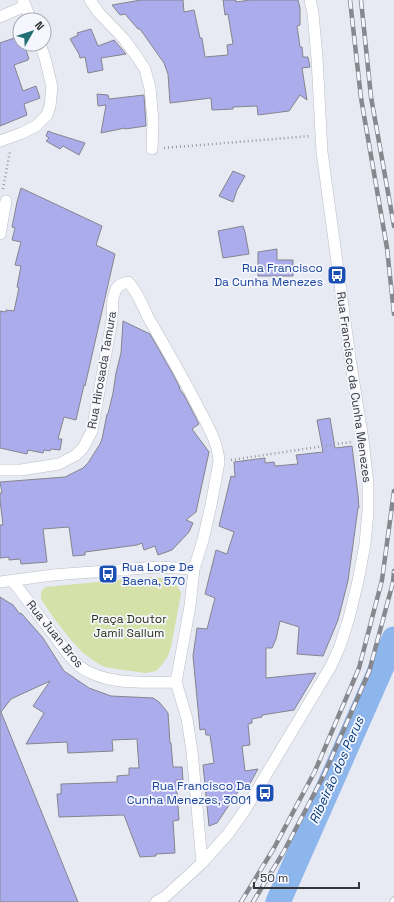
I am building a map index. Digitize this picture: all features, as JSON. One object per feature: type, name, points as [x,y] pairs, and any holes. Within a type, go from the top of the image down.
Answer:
[{"type":"street","points":[[90,0],[99,13],[124,39],[145,69],[150,88],[153,121],[152,149]]},
{"type":"street","name":"Rua Francisco da Cunha Menezes","points":[[156,902],[166,896],[202,863],[228,834],[245,810],[331,666],[340,646],[349,618],[358,581],[368,511],[368,484],[323,160],[317,58],[313,13],[310,0]]},
{"type":"street","points":[[0,17],[24,3]]},
{"type":"street","points":[[0,141],[36,126],[47,115],[50,106],[52,87],[42,52]]},
{"type":"street","points":[[0,234],[6,201]]},
{"type":"street","name":"Rua Hirosada Tamura","points":[[0,470],[21,470],[59,464],[76,455],[83,448],[92,431],[112,320],[113,298],[116,289],[120,285],[128,282],[132,286],[187,384],[210,429],[219,462]]},
{"type":"street","points":[[202,863],[192,752],[187,719],[176,682],[190,606],[194,569],[203,540],[219,462]]},
{"type":"street","points":[[0,582],[53,575],[158,567],[194,569]]},
{"type":"street","name":"Rua Juan Bros","points":[[12,580],[70,656],[85,670],[104,678],[118,681],[176,682]]},
{"type":"path","points":[[152,149],[321,135]]},
{"type":"path","points":[[6,201],[1,200],[12,136]]},
{"type":"path","points":[[219,462],[363,440]]},
{"type":"green space","name":"Praça Doutor Jamil Sallum","points":[[148,577],[163,578],[172,582],[179,589],[181,594],[171,647],[168,656],[156,671],[146,673],[123,670],[105,667],[97,663],[83,653],[71,640],[41,599],[42,590],[46,587]]},
{"type":"building","points":[[141,0],[183,0],[184,12],[194,10],[200,38],[202,38],[205,57],[228,55],[227,45],[233,44],[228,14],[225,15],[223,0],[236,0],[236,2],[250,0],[298,0],[300,8],[300,25],[297,26],[300,47],[302,47],[303,57],[308,57],[310,67],[302,68],[307,100],[300,95],[289,111],[258,115],[257,106],[212,110],[211,98],[170,103],[168,74],[164,63],[140,29],[138,29],[125,14],[120,15],[112,5]]},
{"type":"building","points":[[91,29],[98,46],[114,40],[126,54],[101,58],[103,70],[88,73],[85,57],[80,58],[70,39],[78,35],[77,33]]},
{"type":"building","points":[[12,39],[12,52],[27,52],[29,59],[14,65],[23,91],[36,86],[40,98],[24,104],[27,115],[0,126],[0,43]]},
{"type":"building","points":[[97,94],[108,95],[109,99],[144,95],[146,126],[125,128],[101,133],[106,105],[98,106]]},
{"type":"building","points":[[48,131],[85,143],[79,155],[63,146],[60,149],[46,141],[49,138],[46,136]]},
{"type":"building","points":[[233,171],[245,176],[237,190],[233,202],[219,196]]},
{"type":"building","points":[[21,188],[102,226],[96,245],[115,254],[76,420],[64,417],[58,439],[62,439],[60,450],[44,450],[43,453],[28,450],[27,454],[0,448],[0,311],[14,311],[19,288],[17,287],[21,266],[15,265],[21,242],[12,240],[15,228],[12,227]]},
{"type":"building","points":[[243,226],[249,254],[223,258],[218,231]]},
{"type":"building","points":[[277,249],[277,260],[293,260],[293,276],[258,276],[258,252]]},
{"type":"building","points":[[123,321],[150,334],[199,424],[192,429],[209,452],[196,512],[186,520],[193,523],[189,532],[172,550],[158,555],[155,546],[144,550],[142,543],[85,552],[85,555],[73,556],[69,527],[43,529],[47,562],[21,564],[20,559],[9,560],[9,557],[0,558],[0,525],[3,525],[0,500],[0,493],[2,493],[0,482],[65,477],[83,468],[100,444],[121,353]]},
{"type":"building","points":[[330,418],[335,448],[352,446],[359,508],[348,581],[338,620],[323,656],[297,654],[299,627],[280,621],[276,639],[272,648],[266,648],[266,678],[316,673],[294,710],[262,715],[262,717],[252,719],[252,723],[248,724],[250,745],[242,746],[245,771],[258,769],[248,787],[242,786],[217,823],[209,826],[203,765],[214,763],[210,735],[206,735],[205,729],[200,730],[193,656],[197,628],[207,629],[215,598],[205,594],[216,550],[227,554],[234,532],[219,526],[231,476],[235,477],[234,462],[265,458],[265,463],[274,462],[275,466],[298,464],[296,455],[323,452],[317,420]]},
{"type":"building","points":[[0,597],[13,605],[37,631],[64,671],[89,688],[111,696],[153,698],[159,702],[168,713],[173,767],[182,767],[183,780],[176,780],[179,820],[173,821],[175,853],[140,857],[124,815],[59,817],[57,794],[61,794],[61,784],[117,782],[117,776],[129,775],[129,768],[139,768],[137,739],[112,740],[113,751],[68,753],[67,742],[26,744],[44,713],[33,706],[50,681],[11,699],[1,712],[78,902],[0,902]]},
{"type":"waterway","name":"Ribeirão dos Perus","points":[[278,902],[394,639]]},
{"type":"railway","points":[[350,0],[361,98],[387,248],[394,314]]},
{"type":"railway","points":[[361,0],[371,97],[394,226]]},
{"type":"railway","points":[[241,902],[274,848],[315,771],[359,668],[382,580],[394,491]]},
{"type":"railway","points":[[253,902],[283,853],[324,775],[369,672],[393,582],[394,571]]},
{"type":"place","name":"Rua Francisco Da Cunha Menezes","points":[[337,275]]},
{"type":"place","name":"Rua Lope De Baena, 570","points":[[108,574]]},
{"type":"place","name":"Rua Francisco Da Cunha Menezes, 3001","points":[[265,793]]}]
